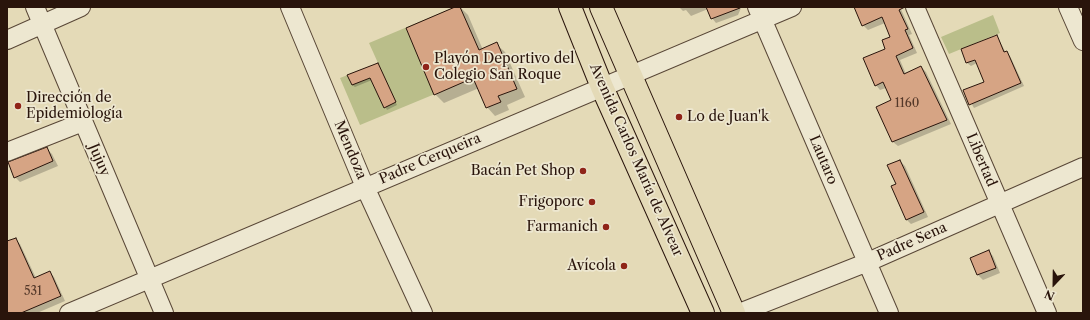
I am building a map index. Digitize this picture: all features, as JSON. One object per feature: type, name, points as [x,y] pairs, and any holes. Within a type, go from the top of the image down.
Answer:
[{"type":"main road","name":"Avenida Carlos María de Alvear","points":[[570,7],[616,81],[734,313]]},
{"type":"main road","name":"Avenida Carlos María de Alvear","points":[[584,7],[716,313]]},
{"type":"main road","name":"Avenida Carlos María de Alvear","points":[[601,7],[616,81],[703,313]]},
{"type":"street","name":"Jujuy","points":[[35,7],[164,313]]},
{"type":"street","points":[[7,40],[81,7]]},
{"type":"street","name":"Mendoza","points":[[290,7],[365,187],[423,313]]},
{"type":"street","name":"Padre Cerqueira","points":[[69,313],[148,278],[616,81],[760,13],[792,7]]},
{"type":"street","name":"Libertad","points":[[915,7],[1047,313]]},
{"type":"street","points":[[1068,7],[1083,41]]},
{"type":"street","name":"Lautaro","points":[[760,13],[889,313]]},
{"type":"street","points":[[7,152],[83,122]]},
{"type":"street","name":"Padre Sena","points":[[739,313],[868,262],[1083,167]]},
{"type":"green space","name":"Playón Deportivo del Colegio San Roque","points":[[455,7],[460,7],[488,72],[360,125],[340,78],[378,63],[369,43]]},
{"type":"green space","points":[[993,15],[1000,33],[949,54],[941,37]]},
{"type":"building","points":[[455,7],[460,7],[479,50],[497,42],[517,89],[498,96],[501,102],[486,108],[473,78],[434,95],[406,28]]},
{"type":"building","points":[[706,7],[740,7],[740,8],[711,19]]},
{"type":"building","points":[[854,7],[905,7],[899,10],[908,29],[905,30],[913,48],[896,56],[904,74],[921,66],[947,120],[892,142],[876,107],[891,100],[883,82],[875,86],[863,58],[885,49],[882,40],[890,37],[882,17],[862,26]]},
{"type":"building","points":[[997,35],[1004,52],[1007,51],[1021,83],[969,105],[963,90],[984,82],[975,60],[966,63],[961,49]]},
{"type":"building","points":[[378,63],[396,102],[384,108],[370,78],[352,85],[347,75]]},
{"type":"building","points":[[47,147],[53,161],[14,178],[8,162]]},
{"type":"building","points":[[900,160],[924,212],[906,220],[891,186],[896,184],[887,165]]},
{"type":"building","points":[[16,238],[34,278],[50,271],[61,296],[21,313],[7,313],[7,241]]},
{"type":"building","points":[[989,250],[996,268],[977,275],[970,258]]},
{"type":"place","name":"Playón Deportivo del Colegio San Roque","points":[[426,67]]},
{"type":"place","name":"Dirección de Epidemiología","points":[[18,106]]},
{"type":"place","name":"Lo de Juan'k","points":[[679,117]]},
{"type":"place","name":"Bacán Pet Shop","points":[[583,171]]},
{"type":"place","name":"Frigoporc","points":[[592,202]]},
{"type":"place","name":"Farmanich","points":[[606,227]]},
{"type":"place","name":"Avícola","points":[[624,266]]}]
